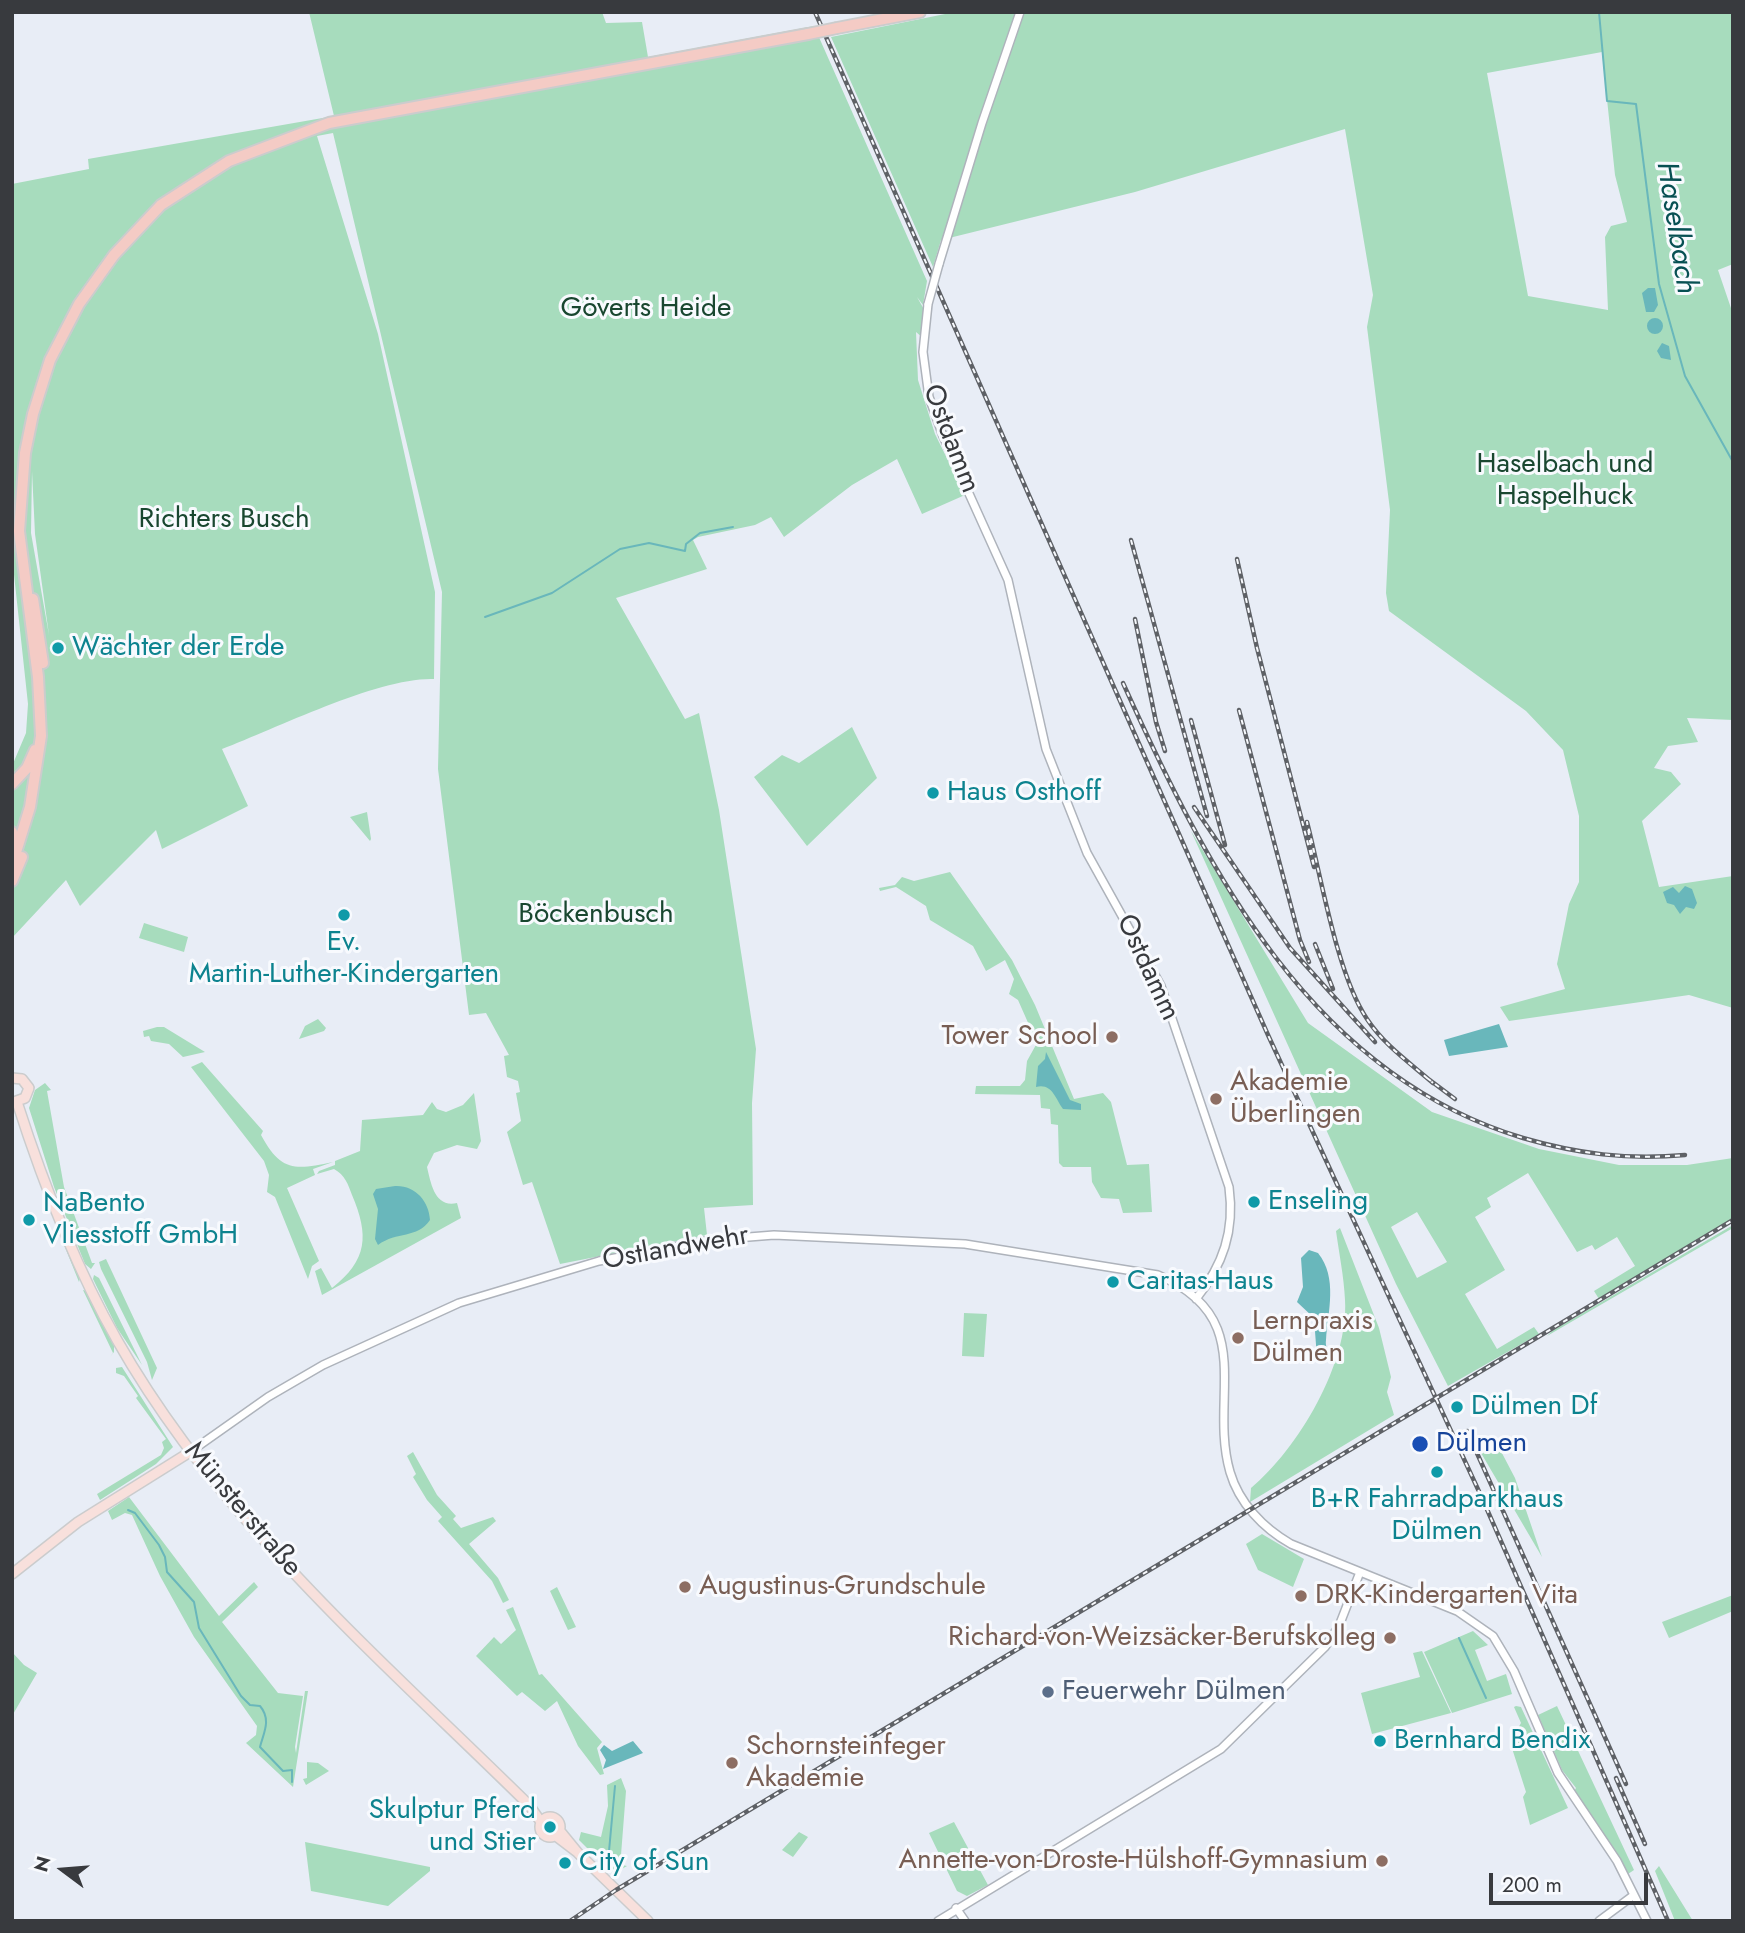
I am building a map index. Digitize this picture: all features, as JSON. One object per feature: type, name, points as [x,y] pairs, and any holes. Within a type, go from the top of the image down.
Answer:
[{"type":"highway","points":[[12,865],[36,779],[41,736],[39,691],[20,555],[20,496],[30,427],[50,360],[79,304],[114,255],[161,205],[229,161],[329,123],[920,12]]},
{"type":"highway","points":[[12,881],[38,804],[48,726],[45,675],[28,570],[20,496]]},
{"type":"highway","points":[[12,784],[27,768],[34,752],[39,691]]},
{"type":"highway","points":[[12,832],[12,853]]},
{"type":"main road","points":[[12,1066],[15,1078]]},
{"type":"main road","name":"Münsterstraße","points":[[15,1078],[26,1081],[29,1088],[17,1101],[67,1236],[100,1308],[118,1342],[190,1451],[276,1555],[544,1820]]},
{"type":"main road","points":[[12,1574],[78,1522],[190,1451]]},
{"type":"main road","points":[[558,1833],[543,1835],[544,1820],[558,1820],[558,1833],[648,1921]]},
{"type":"street","name":"Ostdamm","points":[[1020,12],[982,123],[928,304],[923,352],[929,397],[943,436],[1008,580],[1046,749],[1079,835],[1161,986],[1228,1187],[1231,1215],[1228,1243],[1219,1266],[1196,1299]]},
{"type":"street","name":"Ostlandwehr","points":[[190,1451],[268,1397],[323,1365],[460,1303],[599,1261],[711,1240],[774,1235],[965,1244],[1158,1275],[1174,1282],[1196,1299]]},
{"type":"street","points":[[1196,1299],[1213,1323],[1223,1350],[1227,1455],[1230,1473],[1242,1498],[1263,1524],[1280,1537],[1457,1612],[1493,1636],[1514,1671],[1558,1773],[1596,1826],[1647,1921]]},
{"type":"street","points":[[938,1921],[1221,1749],[1325,1647],[1339,1626],[1360,1572]]},
{"type":"street","points":[[1599,1921],[1634,1895]]},
{"type":"street","points":[[956,1908],[965,1921]]},
{"type":"green space","points":[[309,12],[602,12],[606,23],[642,22],[648,57],[814,26],[927,281],[923,305],[917,297],[926,313],[923,338],[916,332],[918,380],[935,434],[965,495],[922,514],[897,459],[852,485],[784,537],[771,517],[755,525],[698,537],[693,540],[707,569],[616,598],[685,719],[699,713],[719,810],[756,1049],[752,1103],[753,1205],[704,1208],[707,1235],[560,1264],[532,1182],[523,1185],[507,1132],[521,1121],[516,1093],[520,1092],[518,1081],[507,1077],[504,1056],[509,1055],[486,1013],[469,1015],[438,769],[442,592],[333,133],[317,136],[378,334],[435,592],[434,679],[385,686],[357,695],[222,749],[248,806],[162,849],[156,830],[80,906],[66,880],[12,938],[12,766],[26,733],[28,704],[12,556],[12,184],[89,169],[88,159],[334,116]],"holes":[[[32,471],[35,534],[49,635],[31,533]]]},
{"type":"green space","name":"Haselbach und Haspelhuck","points":[[955,12],[1733,12],[1733,264],[1718,270],[1733,314],[1733,720],[1687,718],[1698,742],[1668,746],[1654,768],[1671,772],[1681,784],[1642,821],[1659,887],[1733,876],[1733,1008],[1689,995],[1509,1021],[1500,1007],[1565,989],[1557,964],[1569,904],[1579,882],[1579,816],[1563,750],[1526,711],[1389,611],[1386,593],[1390,510],[1367,327],[1373,295],[1345,129],[1135,192],[941,240],[933,267],[831,37]],"holes":[[[1602,52],[1615,175],[1627,222],[1611,226],[1605,237],[1608,310],[1528,296],[1487,73]]]},
{"type":"green space","points":[[852,727],[877,778],[807,846],[754,777],[782,755],[799,763]]},
{"type":"green space","points":[[367,812],[371,839],[370,841],[350,817]]},
{"type":"green space","points":[[1191,831],[1308,1023],[1432,1112],[1539,1149],[1619,1165],[1687,1165],[1733,1158],[1733,1219],[1599,1299],[1594,1291],[1635,1266],[1617,1237],[1595,1250],[1592,1245],[1577,1252],[1528,1173],[1487,1198],[1491,1207],[1475,1217],[1505,1270],[1465,1294],[1497,1349],[1534,1327],[1539,1334],[1448,1386],[1396,1284]],"holes":[[[1417,1212],[1447,1262],[1417,1278],[1391,1227]]]},
{"type":"green space","points":[[950,872],[1012,960],[1035,1005],[1074,1099],[1103,1093],[1111,1102],[1127,1165],[1149,1164],[1152,1212],[1123,1213],[1119,1199],[1101,1198],[1092,1182],[1091,1167],[1063,1167],[1059,1163],[1058,1125],[1051,1124],[1050,1109],[1041,1108],[1040,1095],[975,1094],[976,1086],[1020,1086],[1025,1080],[1027,1061],[1037,1043],[1018,1000],[1009,994],[1014,979],[1005,960],[986,971],[973,946],[930,920],[926,906],[896,887],[880,891],[879,888],[895,885],[902,877],[914,881]]},
{"type":"green space","points":[[144,923],[188,937],[184,952],[139,938]]},
{"type":"green space","points":[[318,1019],[326,1028],[324,1031],[299,1039],[305,1026]]},
{"type":"green space","points":[[164,1027],[205,1052],[183,1057],[169,1044],[151,1041],[149,1036],[144,1037],[143,1031]]},
{"type":"green space","points":[[202,1062],[263,1131],[261,1135],[275,1156],[283,1162],[299,1167],[333,1162],[313,1169],[315,1175],[287,1188],[319,1261],[312,1266],[308,1279],[275,1197],[267,1192],[269,1175],[264,1161],[191,1067]]},
{"type":"green space","points":[[45,1083],[51,1090],[47,1091],[64,1187],[92,1263],[95,1263],[91,1269],[85,1264],[54,1187],[29,1108],[35,1090]]},
{"type":"green space","points":[[474,1093],[481,1141],[477,1149],[457,1145],[434,1153],[427,1167],[435,1193],[444,1202],[457,1203],[461,1218],[322,1295],[315,1271],[321,1268],[332,1288],[344,1278],[359,1257],[363,1235],[357,1209],[343,1177],[334,1169],[317,1174],[319,1171],[360,1151],[362,1120],[423,1115],[432,1102],[437,1109],[446,1112],[463,1105]]},
{"type":"green space","points":[[44,1195],[80,1278],[79,1282]]},
{"type":"green space","points":[[1733,1225],[1733,1228],[1547,1336],[1552,1331]]},
{"type":"green space","points":[[1340,1228],[1379,1328],[1391,1377],[1387,1392],[1394,1415],[1250,1502],[1251,1488],[1286,1451],[1317,1403],[1339,1350],[1345,1300],[1336,1231]]},
{"type":"green space","points":[[106,1259],[157,1368],[152,1380],[147,1362],[101,1269],[99,1262]]},
{"type":"green space","points":[[94,1275],[99,1278],[142,1365],[117,1328],[93,1279]]},
{"type":"green space","points":[[83,1290],[87,1291],[114,1343],[114,1352],[110,1357],[113,1353]]},
{"type":"green space","points":[[964,1313],[987,1314],[984,1357],[962,1356]]},
{"type":"green space","points":[[122,1367],[173,1447],[156,1464],[100,1500],[97,1494],[161,1455],[164,1448],[162,1442],[166,1439],[136,1398],[138,1396],[124,1376],[116,1373],[116,1368]]},
{"type":"green space","points":[[1493,1436],[1515,1478],[1542,1557],[1474,1441]]},
{"type":"green space","points":[[413,1452],[437,1495],[456,1516],[453,1519],[461,1528],[493,1517],[496,1521],[469,1544],[498,1578],[509,1600],[503,1603],[492,1581],[438,1521],[442,1517],[427,1500],[413,1477],[416,1474],[407,1456]]},
{"type":"green space","points":[[129,1497],[219,1616],[254,1582],[258,1587],[222,1622],[278,1693],[303,1696],[296,1753],[305,1691],[308,1691],[293,1787],[246,1743],[256,1735],[257,1726],[194,1637],[160,1576],[132,1515],[125,1513],[112,1520],[108,1511]]},
{"type":"green space","points":[[1262,1534],[1304,1559],[1293,1587],[1258,1570],[1246,1544]]},
{"type":"green space","points":[[557,1587],[576,1627],[568,1630],[550,1591]]},
{"type":"green space","points":[[1733,1595],[1733,1611],[1669,1638],[1662,1622]]},
{"type":"green space","points":[[513,1607],[539,1675],[542,1674],[602,1742],[597,1748],[604,1774],[600,1775],[578,1746],[557,1701],[545,1711],[522,1692],[517,1696],[476,1656],[494,1637],[501,1644],[516,1630],[506,1610]]},
{"type":"green space","points":[[1473,1631],[1488,1645],[1475,1650],[1487,1681],[1506,1674],[1512,1694],[1452,1713],[1424,1652]]},
{"type":"green space","points":[[1422,1651],[1451,1713],[1372,1734],[1361,1693],[1420,1677],[1413,1653]]},
{"type":"green space","points":[[12,1652],[24,1665],[37,1673],[12,1716]]},
{"type":"green space","points":[[1557,1706],[1634,1870],[1625,1876],[1573,1793],[1576,1788],[1562,1770],[1538,1715]]},
{"type":"green space","points":[[1514,1707],[1521,1707],[1568,1808],[1530,1825],[1523,1797],[1526,1792],[1510,1742],[1521,1723]]},
{"type":"green space","points":[[307,1762],[318,1763],[329,1771],[306,1785],[303,1779],[307,1778]]},
{"type":"green space","points":[[621,1778],[626,1791],[621,1855],[618,1857],[622,1865],[627,1866],[613,1874],[579,1840],[581,1832],[601,1837],[608,1806],[607,1785]]},
{"type":"green space","points":[[954,1822],[988,1885],[967,1896],[957,1891],[929,1833]]},
{"type":"green space","points":[[799,1832],[808,1837],[793,1857],[782,1850]]},
{"type":"green space","points":[[305,1842],[430,1867],[430,1871],[388,1906],[311,1891]]},
{"type":"green space","points":[[1659,1866],[1693,1921],[1675,1921],[1655,1871]]},
{"type":"water","points":[[1648,288],[1655,288],[1658,305],[1654,312],[1646,312],[1642,293]]},
{"type":"water","points":[[1652,318],[1658,318],[1663,326],[1661,332],[1652,334],[1647,329],[1647,323]]},
{"type":"water","points":[[1662,343],[1669,346],[1671,360],[1661,358],[1657,351]]},
{"type":"water","points":[[1685,886],[1692,889],[1697,903],[1694,909],[1686,907],[1680,914],[1674,905],[1667,903],[1663,892],[1673,887],[1679,893]]},
{"type":"water","points":[[1499,1024],[1508,1047],[1449,1056],[1444,1040]]},
{"type":"water","points":[[1046,1052],[1070,1100],[1081,1104],[1081,1110],[1063,1109],[1049,1089],[1036,1087],[1038,1066],[1045,1059]]},
{"type":"water","points":[[395,1186],[415,1191],[424,1201],[430,1220],[413,1233],[378,1245],[375,1239],[378,1209],[373,1194],[376,1189]]},
{"type":"water","points":[[1309,1250],[1318,1253],[1328,1273],[1330,1284],[1326,1342],[1329,1356],[1326,1360],[1317,1358],[1314,1318],[1297,1302],[1303,1287],[1301,1258]]},
{"type":"water","points":[[633,1741],[643,1753],[603,1769],[606,1760],[600,1750],[604,1745],[612,1751]]},
{"type":"waterway","name":"Haselbach","points":[[1599,12],[1607,101],[1636,104],[1659,284],[1685,376],[1733,462]]},
{"type":"waterway","points":[[485,617],[552,593],[620,549],[649,543],[685,551],[686,544],[700,533],[733,527]]},
{"type":"waterway","points":[[128,1510],[135,1513],[159,1545],[165,1557],[167,1572],[194,1602],[199,1628],[241,1696],[250,1705],[260,1706],[264,1711],[266,1727],[260,1747],[283,1771],[292,1770],[292,1782]]},
{"type":"waterway","points":[[1459,1638],[1486,1698]]},
{"type":"waterway","points":[[608,1862],[615,1786]]},
{"type":"railway","points":[[815,12],[1268,1035],[1482,1498],[1668,1921]]},
{"type":"railway","points":[[1131,540],[1207,816]]},
{"type":"railway","points":[[1237,559],[1257,648],[1314,867],[1307,822],[1331,924],[1347,977],[1356,1000],[1381,1037],[1433,1083]]},
{"type":"railway","points":[[1135,619],[1156,722],[1165,751]]},
{"type":"railway","points":[[1123,683],[1156,754],[1231,893],[1275,957],[1326,1015],[1383,1066],[1448,1108],[1523,1138],[1603,1154],[1643,1157],[1685,1155]]},
{"type":"railway","points":[[1239,710],[1300,940],[1309,962]]},
{"type":"railway","points":[[1191,720],[1225,845]]},
{"type":"railway","points":[[1194,807],[1290,948],[1375,1042]]},
{"type":"railway","points":[[1315,944],[1333,989]]},
{"type":"railway","points":[[1427,1078],[1455,1099]]},
{"type":"railway","points":[[570,1921],[616,1890],[1733,1220]]},
{"type":"railway","points":[[1467,1431],[1626,1784]]},
{"type":"railway","points":[[1616,1778],[1645,1844]]},
{"type":"place","name":"Wächter der Erde","points":[[58,648]]},
{"type":"place","name":"Haus Osthoff","points":[[933,793]]},
{"type":"place","name":"Ev. Martin-Luther-Kindergarten","points":[[344,915]]},
{"type":"place","name":"Tower School","points":[[1112,1037]]},
{"type":"place","name":"Akademie Überlingen","points":[[1216,1099]]},
{"type":"place","name":"Enseling","points":[[1254,1202]]},
{"type":"place","name":"NaBento Vliesstoff GmbH","points":[[29,1220]]},
{"type":"place","name":"Caritas-Haus","points":[[1113,1282]]},
{"type":"place","name":"Lernpraxis Dülmen","points":[[1238,1338]]},
{"type":"place","name":"Dülmen Df","points":[[1457,1407]]},
{"type":"place","name":"Dülmen","points":[[1420,1444]]},
{"type":"place","name":"B+R Fahrradparkhaus Dülmen","points":[[1437,1472]]},
{"type":"place","name":"Augustinus-Grundschule","points":[[685,1587]]},
{"type":"place","name":"DRK-Kindergarten Vita","points":[[1301,1596]]},
{"type":"place","name":"Richard-von-Weizsäcker-Berufskolleg","points":[[1390,1638]]},
{"type":"place","name":"Feuerwehr Dülmen","points":[[1048,1692]]},
{"type":"place","name":"Bernhard Bendix","points":[[1380,1741]]},
{"type":"place","name":"Schornsteinfeger Akademie","points":[[732,1763]]},
{"type":"place","name":"Skulptur Pferd und Stier","points":[[550,1827]]},
{"type":"place","name":"Annette-von-Droste-Hülshoff-Gymnasium","points":[[1382,1861]]},
{"type":"place","name":"City of Sun","points":[[565,1863]]},
{"type":"park label","name":"Göverts Heide","points":[[646,309]]},
{"type":"park label","name":"Richters Busch","points":[[224,520]]},
{"type":"park label","name":"Böckenbusch","points":[[596,915]]}]
